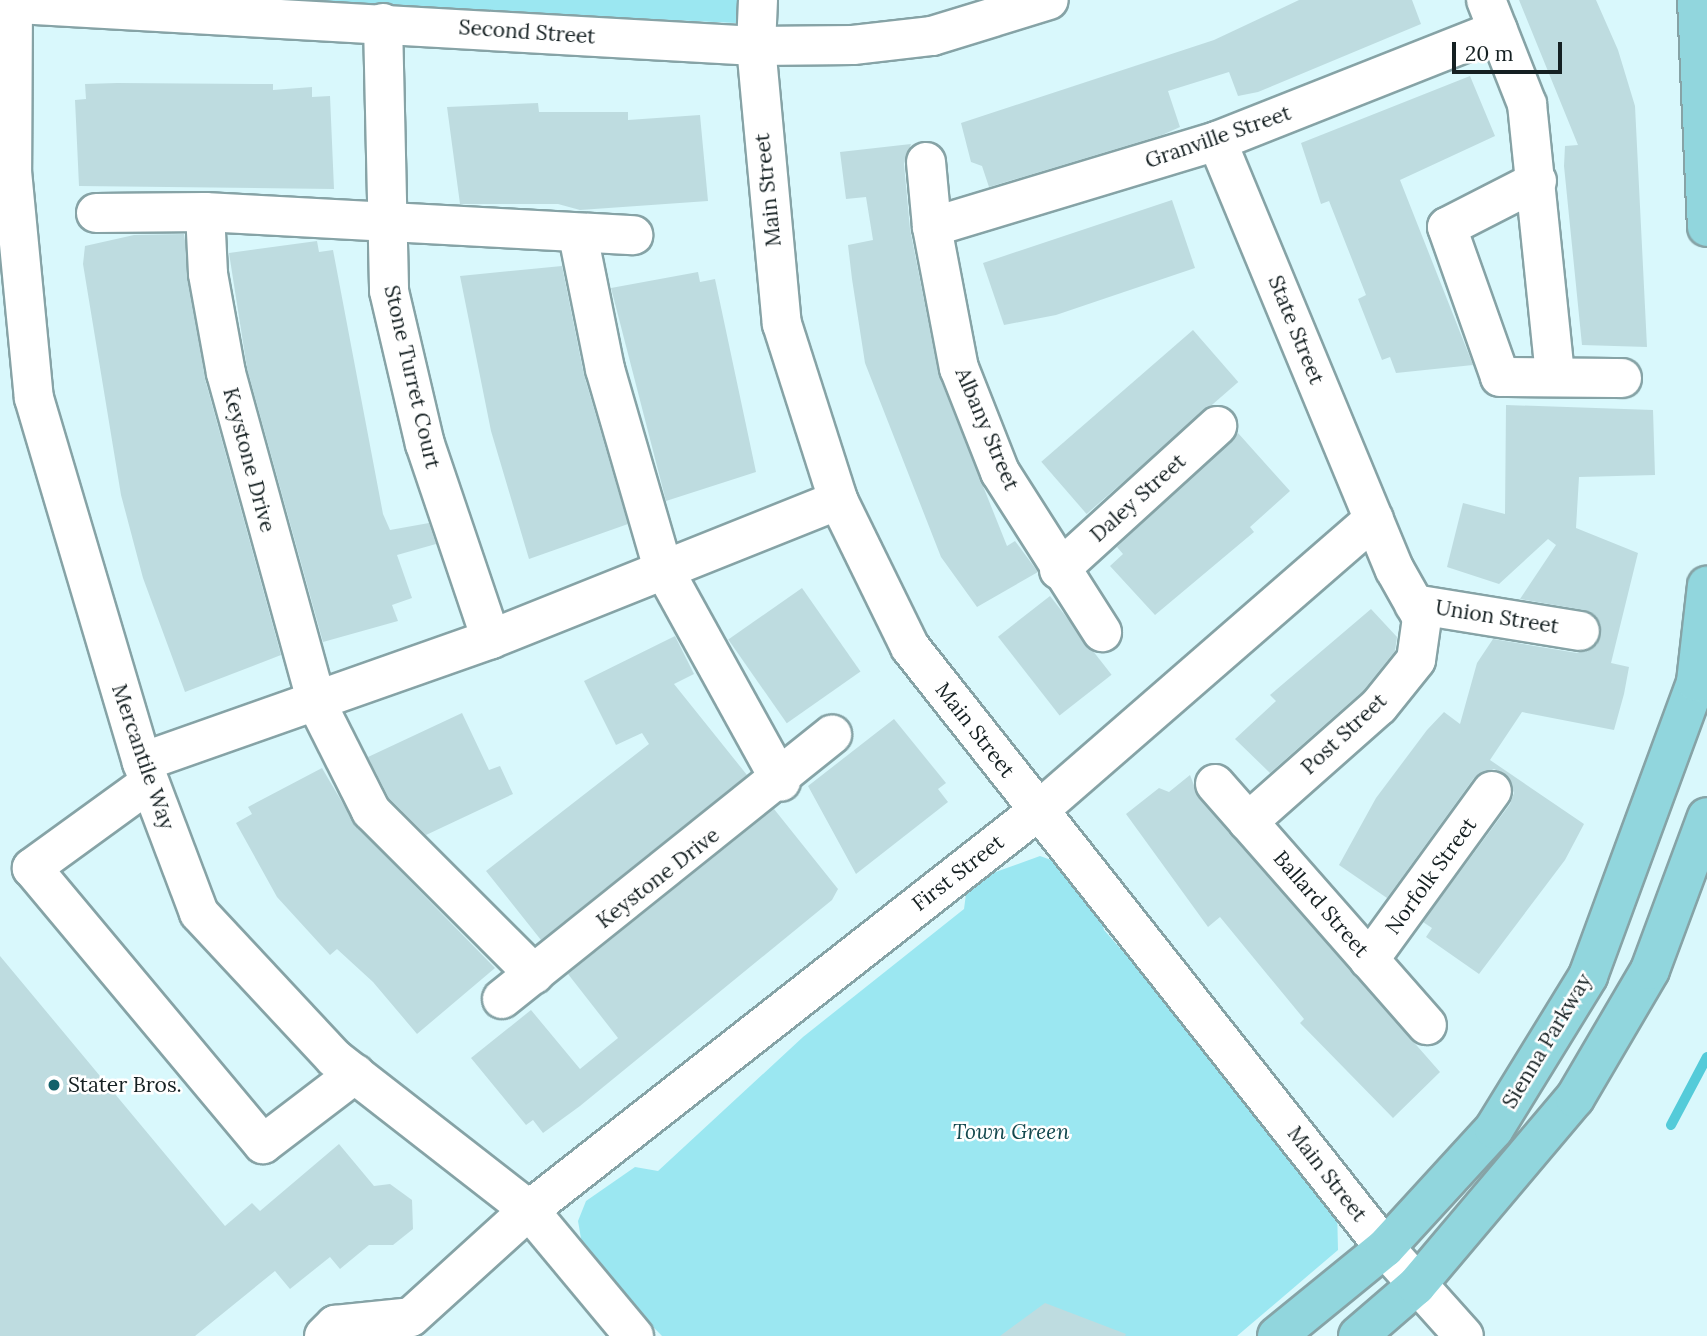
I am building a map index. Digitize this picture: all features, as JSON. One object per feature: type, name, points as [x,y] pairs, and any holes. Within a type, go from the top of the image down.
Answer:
[{"type":"main road","points":[[1697,0],[1707,227]]},
{"type":"main road","name":"Sienna Parkway","points":[[1277,1336],[1385,1248],[1494,1129],[1588,976],[1696,681],[1707,586]]},
{"type":"main road","points":[[1358,1336],[1416,1286],[1575,1098],[1650,970],[1707,817]]},
{"type":"street","name":"Main Street","points":[[758,0],[755,46],[782,324],[838,500],[910,647],[1385,1248],[1416,1286],[1464,1336]]},
{"type":"street","name":"Second Street","points":[[9,2],[755,46],[853,45],[932,36],[1049,0]]},
{"type":"street","name":"Mercantile Way","points":[[9,2],[12,171],[34,398],[146,772],[200,913],[355,1074],[529,1210],[634,1336]]},
{"type":"street","points":[[1492,15],[1527,104],[1555,376]]},
{"type":"street","name":"Granville Street","points":[[932,227],[1217,141],[1492,15]]},
{"type":"street","name":"Stone Turret Court","points":[[383,23],[389,291],[425,444],[491,639]]},
{"type":"street","name":"State Street","points":[[1217,141],[1374,519]]},
{"type":"street","name":"Albany Street","points":[[926,162],[932,227],[959,368],[1000,472],[1059,570],[1102,632]]},
{"type":"street","points":[[1537,181],[1447,227],[1500,377],[1622,378]]},
{"type":"street","points":[[96,213],[205,212],[386,220],[578,235],[633,235]]},
{"type":"street","name":"Keystone Drive","points":[[205,212],[208,274],[226,373],[317,704],[371,811],[534,974]]},
{"type":"street","points":[[578,235],[605,369],[663,568],[781,782]]},
{"type":"street","name":"Daley Street","points":[[1059,570],[1217,426]]},
{"type":"street","points":[[355,1074],[262,1144],[32,868],[146,772],[491,639],[838,500]]},
{"type":"street","name":"Post Street","points":[[1248,822],[1379,706],[1416,660],[1422,618],[1374,519]]},
{"type":"street","name":"First Street","points":[[413,1326],[529,1210],[1038,811],[1374,519]]},
{"type":"street","name":"Union Street","points":[[1413,604],[1580,631]]},
{"type":"street","name":"Keystone Drive","points":[[502,999],[781,782],[832,735]]},
{"type":"street","name":"Ballard Street","points":[[1215,784],[1427,1025]]},
{"type":"street","name":"Norfolk Street","points":[[1370,960],[1492,791]]},
{"type":"street","points":[[324,1336],[335,1325],[413,1326]]},
{"type":"green space","points":[[240,0],[738,0],[736,23]]},
{"type":"green space","name":"Town Green","points":[[1040,856],[1062,864],[1098,905],[1104,930],[1305,1159],[1337,1208],[1338,1250],[1237,1336],[662,1336],[584,1256],[578,1221],[586,1201],[635,1167],[658,1171],[803,1037],[964,909],[966,894],[990,874]]},
{"type":"building","points":[[1299,0],[1412,0],[1421,24],[1258,92],[1238,96],[1229,72],[1168,91],[1180,127],[1162,135],[989,187],[982,166],[971,162],[961,123],[1214,40]]},
{"type":"building","points":[[1519,0],[1596,0],[1618,50],[1635,106],[1647,347],[1582,345],[1564,166],[1565,146],[1578,145]]},
{"type":"building","points":[[1470,76],[1495,136],[1400,180],[1473,365],[1396,373],[1390,357],[1382,360],[1358,299],[1366,295],[1329,201],[1321,204],[1301,143]]},
{"type":"building","points":[[85,84],[273,84],[273,90],[312,87],[312,97],[330,96],[334,189],[79,186],[75,100],[86,99]]},
{"type":"building","points":[[538,103],[539,112],[628,112],[628,120],[700,115],[708,201],[580,210],[558,204],[460,204],[447,107]]},
{"type":"building","points":[[911,144],[904,164],[910,229],[939,376],[1007,546],[1015,541],[1038,572],[977,607],[941,557],[865,363],[852,279],[848,245],[873,240],[866,197],[846,199],[840,152]]},
{"type":"building","points":[[1172,200],[1195,268],[1056,315],[1004,325],[983,263]]},
{"type":"building","points":[[184,234],[205,379],[281,655],[185,692],[143,578],[121,495],[83,264],[85,246],[134,235]]},
{"type":"building","points":[[317,241],[319,252],[333,250],[383,514],[390,530],[429,523],[436,544],[397,555],[412,598],[392,605],[398,621],[323,642],[247,368],[229,253]]},
{"type":"building","points":[[562,266],[584,375],[628,524],[529,559],[491,431],[460,276]]},
{"type":"building","points":[[698,272],[700,282],[715,279],[756,472],[666,501],[611,288]]},
{"type":"building","points":[[1193,330],[1238,382],[1087,514],[1041,462]]},
{"type":"building","points":[[1506,405],[1653,410],[1655,475],[1579,477],[1576,528],[1638,553],[1611,663],[1629,667],[1624,694],[1614,730],[1522,712],[1490,760],[1584,824],[1565,860],[1479,974],[1426,937],[1432,928],[1423,922],[1510,804],[1514,793],[1505,774],[1494,769],[1474,778],[1387,898],[1339,865],[1376,798],[1427,730],[1444,712],[1460,724],[1477,663],[1493,639],[1577,653],[1596,645],[1601,635],[1600,623],[1584,610],[1520,599],[1556,545],[1548,539],[1499,584],[1447,567],[1463,503],[1505,514]]},
{"type":"building","points":[[1238,433],[1290,491],[1250,527],[1254,532],[1155,615],[1110,566],[1123,554],[1117,547]]},
{"type":"building","points":[[802,588],[861,672],[787,723],[728,640]]},
{"type":"building","points":[[1050,596],[1112,675],[1060,715],[998,637]]},
{"type":"building","points":[[1371,609],[1397,637],[1395,651],[1363,691],[1270,773],[1235,739],[1276,701],[1270,695]]},
{"type":"building","points":[[675,636],[694,674],[674,684],[747,775],[541,940],[486,871],[649,744],[642,733],[616,745],[584,681]]},
{"type":"building","points":[[462,713],[489,770],[500,766],[513,794],[426,835],[389,798],[368,757]]},
{"type":"building","points":[[894,719],[946,783],[938,789],[948,802],[856,874],[808,786]]},
{"type":"building","points":[[322,768],[356,826],[495,968],[417,1034],[373,982],[337,949],[330,955],[277,897],[236,823],[252,814],[248,807]]},
{"type":"building","points":[[1190,775],[1199,798],[1440,1072],[1393,1118],[1300,1023],[1304,1019],[1220,917],[1208,927],[1126,814],[1159,788],[1169,792]]},
{"type":"building","points":[[774,809],[838,889],[832,900],[580,1106],[543,1133],[533,1120],[526,1125],[471,1058],[531,1010],[580,1069],[618,1038],[568,974]]},
{"type":"building","name":"Stater Bros.","points":[[0,956],[225,1226],[252,1203],[260,1211],[339,1144],[374,1186],[390,1184],[412,1200],[413,1229],[393,1245],[369,1245],[340,1269],[330,1257],[290,1289],[275,1271],[195,1336],[0,1336]]},
{"type":"building","points":[[1045,1303],[1126,1334],[1000,1336]]},
{"type":"waterway","points":[[1671,1125],[1707,1057]]},
{"type":"place","name":"Stater Bros.","points":[[54,1085]]}]
